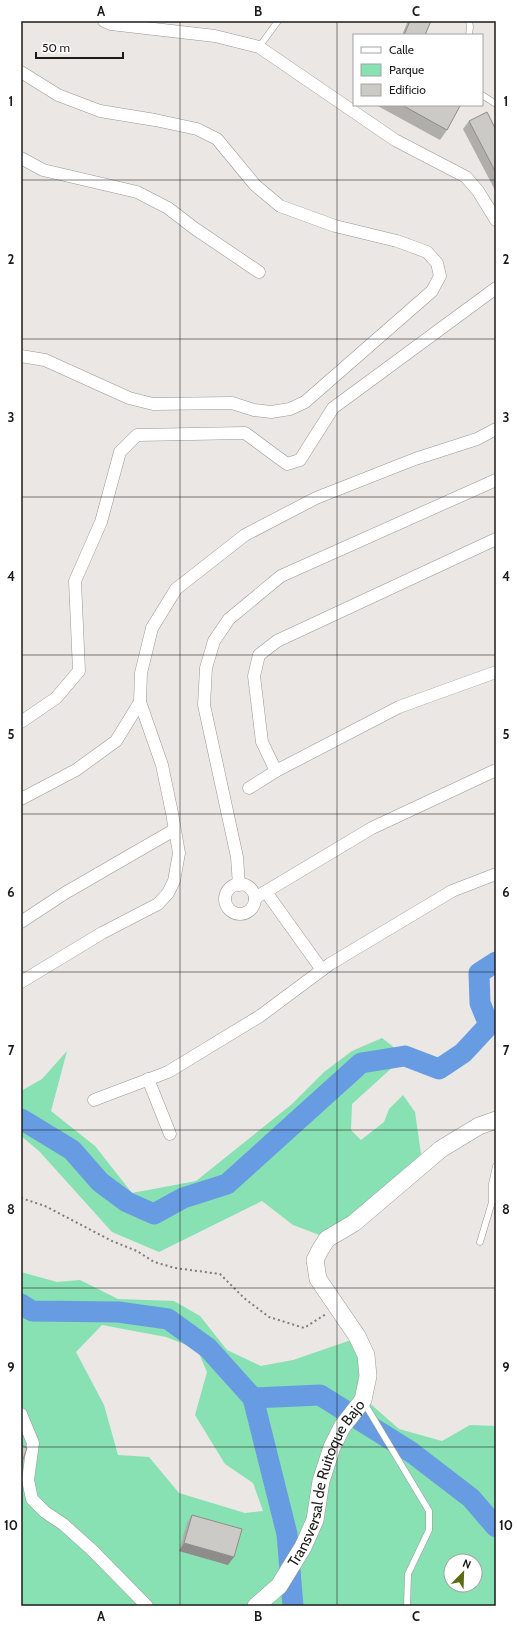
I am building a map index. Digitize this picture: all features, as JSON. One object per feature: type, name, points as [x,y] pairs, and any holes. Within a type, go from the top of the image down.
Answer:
[{"type":"street","points":[[104,21],[111,24],[215,36],[259,47],[394,140],[466,177],[478,191],[496,220]]},
{"type":"street","points":[[21,72],[58,95],[100,111],[197,129],[217,139],[255,185],[280,206],[335,226],[397,241],[427,252],[437,263],[440,276],[432,291],[305,402],[290,409],[271,412],[254,410],[232,403],[153,404],[129,398],[45,360],[21,356]]},
{"type":"street","points":[[21,158],[43,170],[137,192],[168,208],[194,228],[259,272]]},
{"type":"street","points":[[21,722],[56,698],[79,671],[75,581],[101,522],[120,452],[137,434],[245,433],[287,464],[300,460],[333,408],[496,288]]},
{"type":"street","points":[[21,982],[102,933],[158,904],[168,893],[174,881],[179,853],[172,813],[162,765],[140,702],[141,673],[152,628],[176,588],[245,536],[316,498],[415,459],[477,439],[496,429]]},
{"type":"street","points":[[239,884],[237,857],[204,705],[206,668],[214,641],[229,619],[281,576],[496,480]]},
{"type":"street","points":[[276,771],[262,742],[254,676],[260,656],[276,641],[496,539]]},
{"type":"street","points":[[249,788],[276,771],[399,707],[496,672]]},
{"type":"street","points":[[21,799],[76,770],[116,741],[140,702]]},
{"type":"street","points":[[255,898],[372,828],[496,770]]},
{"type":"street","points":[[21,922],[65,893],[174,830]]},
{"type":"street","points":[[94,1100],[168,1072],[260,1016],[330,964],[452,890],[496,874]]},
{"type":"street","points":[[239,884],[246,886],[252,891],[255,898],[253,906],[248,912],[241,914],[233,913],[228,908],[225,900],[226,893],[232,887],[239,884]]},
{"type":"street","points":[[266,892],[322,970]]},
{"type":"street","points":[[148,1079],[170,1134]]},
{"type":"street","name":"Transversal de Ruitoque Bajo","points":[[256,1606],[279,1586],[303,1547],[315,1520],[321,1481],[332,1447],[342,1427],[363,1400],[368,1376],[366,1355],[357,1336],[318,1278],[315,1269],[315,1260],[327,1239],[354,1223],[441,1149],[479,1126],[496,1120]]},
{"type":"street","points":[[21,1414],[34,1442],[28,1480],[32,1499],[45,1512],[63,1524],[92,1550],[147,1606]]},
{"type":"lane","points":[[259,47],[278,21]]},
{"type":"lane","points":[[469,21],[469,34]]},
{"type":"lane","points":[[483,96],[496,104]]},
{"type":"lane","points":[[480,1242],[494,1202],[492,1184],[496,1166]]},
{"type":"lane","points":[[363,1400],[429,1511],[429,1530],[408,1574],[407,1606]]},
{"type":"path","points":[[21,1198],[45,1206],[112,1241],[137,1251],[154,1262],[176,1268],[220,1274],[244,1298],[269,1317],[304,1328],[337,1308]]},
{"type":"green space","points":[[382,1038],[405,1056],[352,1104],[351,1130],[361,1140],[384,1122],[389,1109],[403,1095],[415,1112],[421,1154],[385,1200],[330,1239],[293,1225],[262,1201],[159,1252],[112,1232],[39,1151],[21,1136],[21,1091],[42,1079],[67,1051],[51,1111],[95,1146],[132,1193],[196,1181],[292,1104],[324,1072],[352,1051]]},
{"type":"green space","points":[[21,1272],[57,1282],[80,1280],[118,1299],[174,1301],[200,1316],[227,1350],[261,1366],[293,1360],[360,1337],[366,1400],[399,1429],[442,1441],[470,1425],[496,1426],[496,1606],[21,1606]],"holes":[[[102,1325],[166,1337],[197,1349],[207,1372],[195,1415],[225,1464],[253,1483],[263,1511],[245,1513],[179,1493],[149,1457],[118,1455],[104,1405],[76,1352]]]},
{"type":"building","points":[[410,21],[431,21],[425,34],[404,34]]},
{"type":"building","points":[[404,106],[460,106],[447,130]]},
{"type":"building","points":[[487,112],[496,130],[496,173],[469,121]]},
{"type":"building","points":[[21,1445],[27,1448],[21,1465]]},
{"type":"building","points":[[192,1515],[242,1529],[234,1557],[184,1543]]},
{"type":"waterway","points":[[21,1119],[72,1150],[100,1182],[127,1202],[154,1214],[183,1198],[227,1184],[361,1063],[405,1056],[439,1069],[463,1053],[489,1025],[480,1003],[479,973],[496,962]]},
{"type":"waterway","points":[[21,1304],[32,1311],[118,1312],[168,1319],[208,1348],[253,1398],[320,1395],[411,1452],[471,1498],[496,1527]]},
{"type":"waterway","points":[[253,1398],[287,1534],[293,1606]]}]
